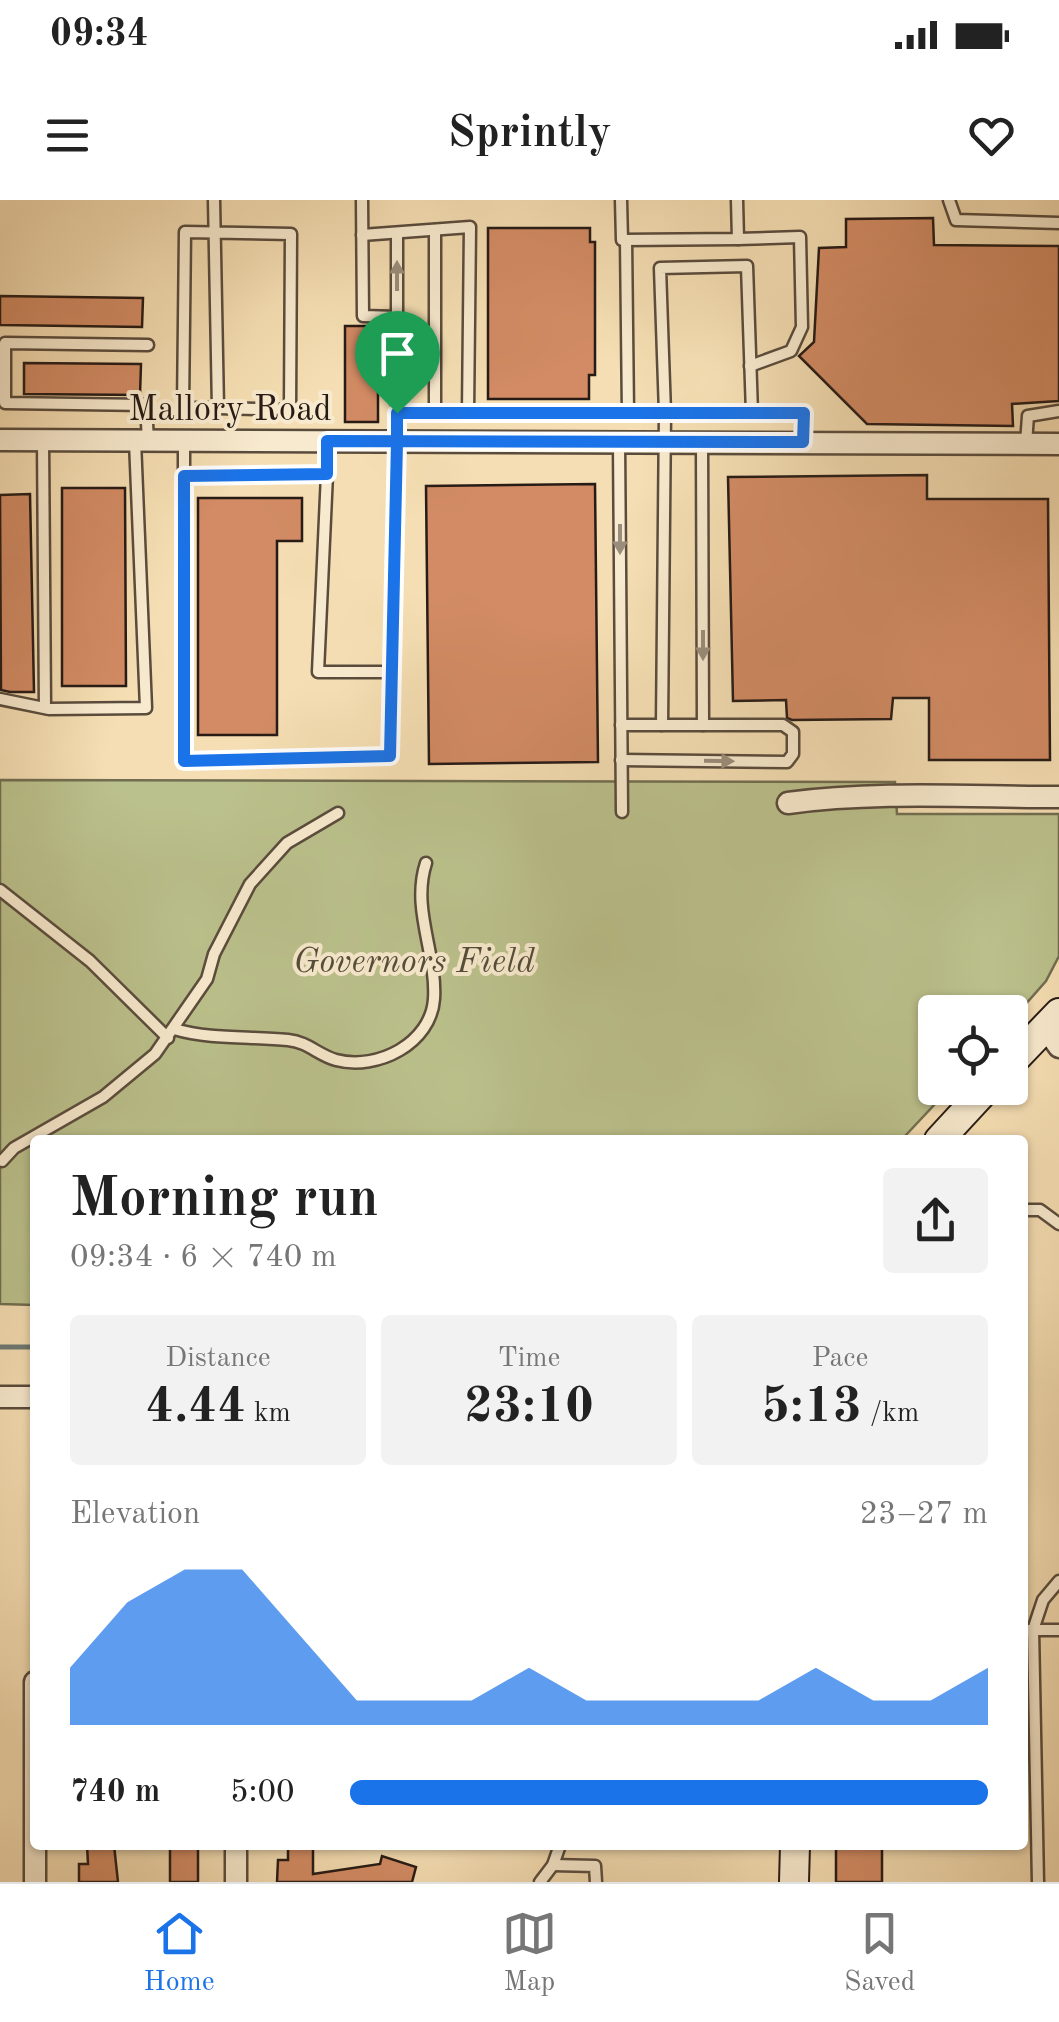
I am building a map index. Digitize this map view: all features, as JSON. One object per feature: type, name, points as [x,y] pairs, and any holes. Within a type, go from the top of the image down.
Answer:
[{"type":"street","name":"Mallory Road","points":[[0,440],[1059,444]]},
{"type":"street","points":[[788,802],[919,795],[1059,798]]},
{"type":"street","points":[[1028,1050],[1055,1030]]},
{"type":"street","points":[[944,1135],[971,1105]]},
{"type":"street","points":[[0,1398],[30,1397]]},
{"type":"street","points":[[34,1850],[34,1882]]},
{"type":"street","points":[[236,1850],[236,1882]]},
{"type":"street","points":[[794,1882],[795,1850]]},
{"type":"lane","points":[[214,200],[218,408]]},
{"type":"lane","points":[[362,200],[363,316],[397,316]]},
{"type":"lane","points":[[621,200],[622,240],[800,237],[802,327],[791,350],[750,366]]},
{"type":"lane","points":[[737,200],[738,239]]},
{"type":"lane","points":[[948,200],[956,220],[1059,223]]},
{"type":"lane","points":[[362,235],[470,227],[468,412]]},
{"type":"lane","points":[[434,230],[434,413]]},
{"type":"lane","points":[[185,232],[291,234],[290,410],[218,408],[183,408],[185,232]]},
{"type":"lane","points":[[184,441],[184,761],[390,756],[397,234]]},
{"type":"lane","points":[[626,240],[628,414]]},
{"type":"lane","points":[[662,725],[664,414],[660,268],[746,266],[752,414]]},
{"type":"lane","points":[[0,699],[45,708],[146,708],[141,440],[146,406],[6,403],[4,343],[148,344]]},
{"type":"lane","points":[[1026,444],[1028,416],[1059,411]]},
{"type":"lane","points":[[397,413],[804,413],[803,442]]},
{"type":"lane","points":[[43,440],[45,708]]},
{"type":"lane","points":[[327,441],[318,672],[392,672]]},
{"type":"lane","points":[[619,442],[622,812]]},
{"type":"lane","points":[[702,442],[704,725]]},
{"type":"lane","points":[[184,476],[327,474]]},
{"type":"lane","points":[[621,725],[788,726],[793,732],[792,759],[782,762],[621,760]]},
{"type":"lane","points":[[37,1135],[103,1098],[155,1054],[208,979],[214,954],[250,884],[287,843],[338,813]]},
{"type":"lane","points":[[0,890],[90,960],[171,1034],[306,1042],[336,1060],[366,1060],[394,1053],[418,1039],[432,1014],[434,996],[420,883],[426,864]]},
{"type":"lane","points":[[2,1162],[14,1148],[30,1139]]},
{"type":"lane","points":[[1028,1210],[1040,1210],[1059,1224]]},
{"type":"lane","points":[[1038,1882],[1028,1630],[1043,1600],[1059,1582]]},
{"type":"lane","points":[[1028,1630],[1059,1630]]},
{"type":"lane","points":[[1028,1757],[1036,1757]]},
{"type":"lane","points":[[540,1882],[558,1850]]},
{"type":"lane","points":[[553,1865],[595,1866],[596,1882]]},
{"type":"green space","name":"Governors Field","points":[[0,780],[895,782],[897,814],[1059,814],[1059,956],[1046,981],[1028,1002],[1028,995],[918,995],[918,1105],[934,1105],[906,1135],[30,1135],[30,1305],[0,1304]]},
{"type":"building","points":[[933,218],[934,245],[1059,246],[1059,401],[1012,404],[1013,426],[867,424],[799,356],[814,342],[819,248],[846,247],[846,219]]},
{"type":"building","points":[[488,228],[590,228],[590,242],[595,242],[595,375],[589,375],[589,399],[488,399]]},
{"type":"building","points":[[0,296],[143,298],[142,327],[0,325]]},
{"type":"building","points":[[345,326],[378,326],[378,422],[345,422]]},
{"type":"building","points":[[24,363],[141,364],[140,395],[24,394]]},
{"type":"building","points":[[927,475],[927,499],[1048,499],[1050,760],[929,760],[929,698],[893,698],[891,719],[792,720],[787,718],[786,700],[733,701],[728,477]]},
{"type":"building","points":[[595,484],[598,762],[429,764],[426,486]]},
{"type":"building","points":[[62,488],[125,488],[126,686],[62,686]]},
{"type":"building","points":[[30,494],[34,692],[10,692],[1,690],[0,495]]},
{"type":"building","points":[[198,498],[302,498],[302,541],[277,541],[277,735],[198,735]]},
{"type":"building","points":[[87,1850],[115,1850],[118,1882],[79,1882],[79,1864],[88,1864]]},
{"type":"building","points":[[170,1850],[198,1850],[198,1882],[170,1882]]},
{"type":"building","points":[[288,1850],[313,1850],[313,1874],[380,1864],[382,1856],[416,1867],[412,1882],[277,1882],[278,1860],[288,1860]]},
{"type":"building","points":[[836,1850],[882,1850],[882,1882],[836,1882]]},
{"type":"waterway","points":[[0,1347],[30,1347]]},
{"type":"route","points":[[397,413],[397,442],[390,756],[184,761],[184,476],[327,474],[327,441],[397,442],[803,442],[804,413],[397,413]]}]
